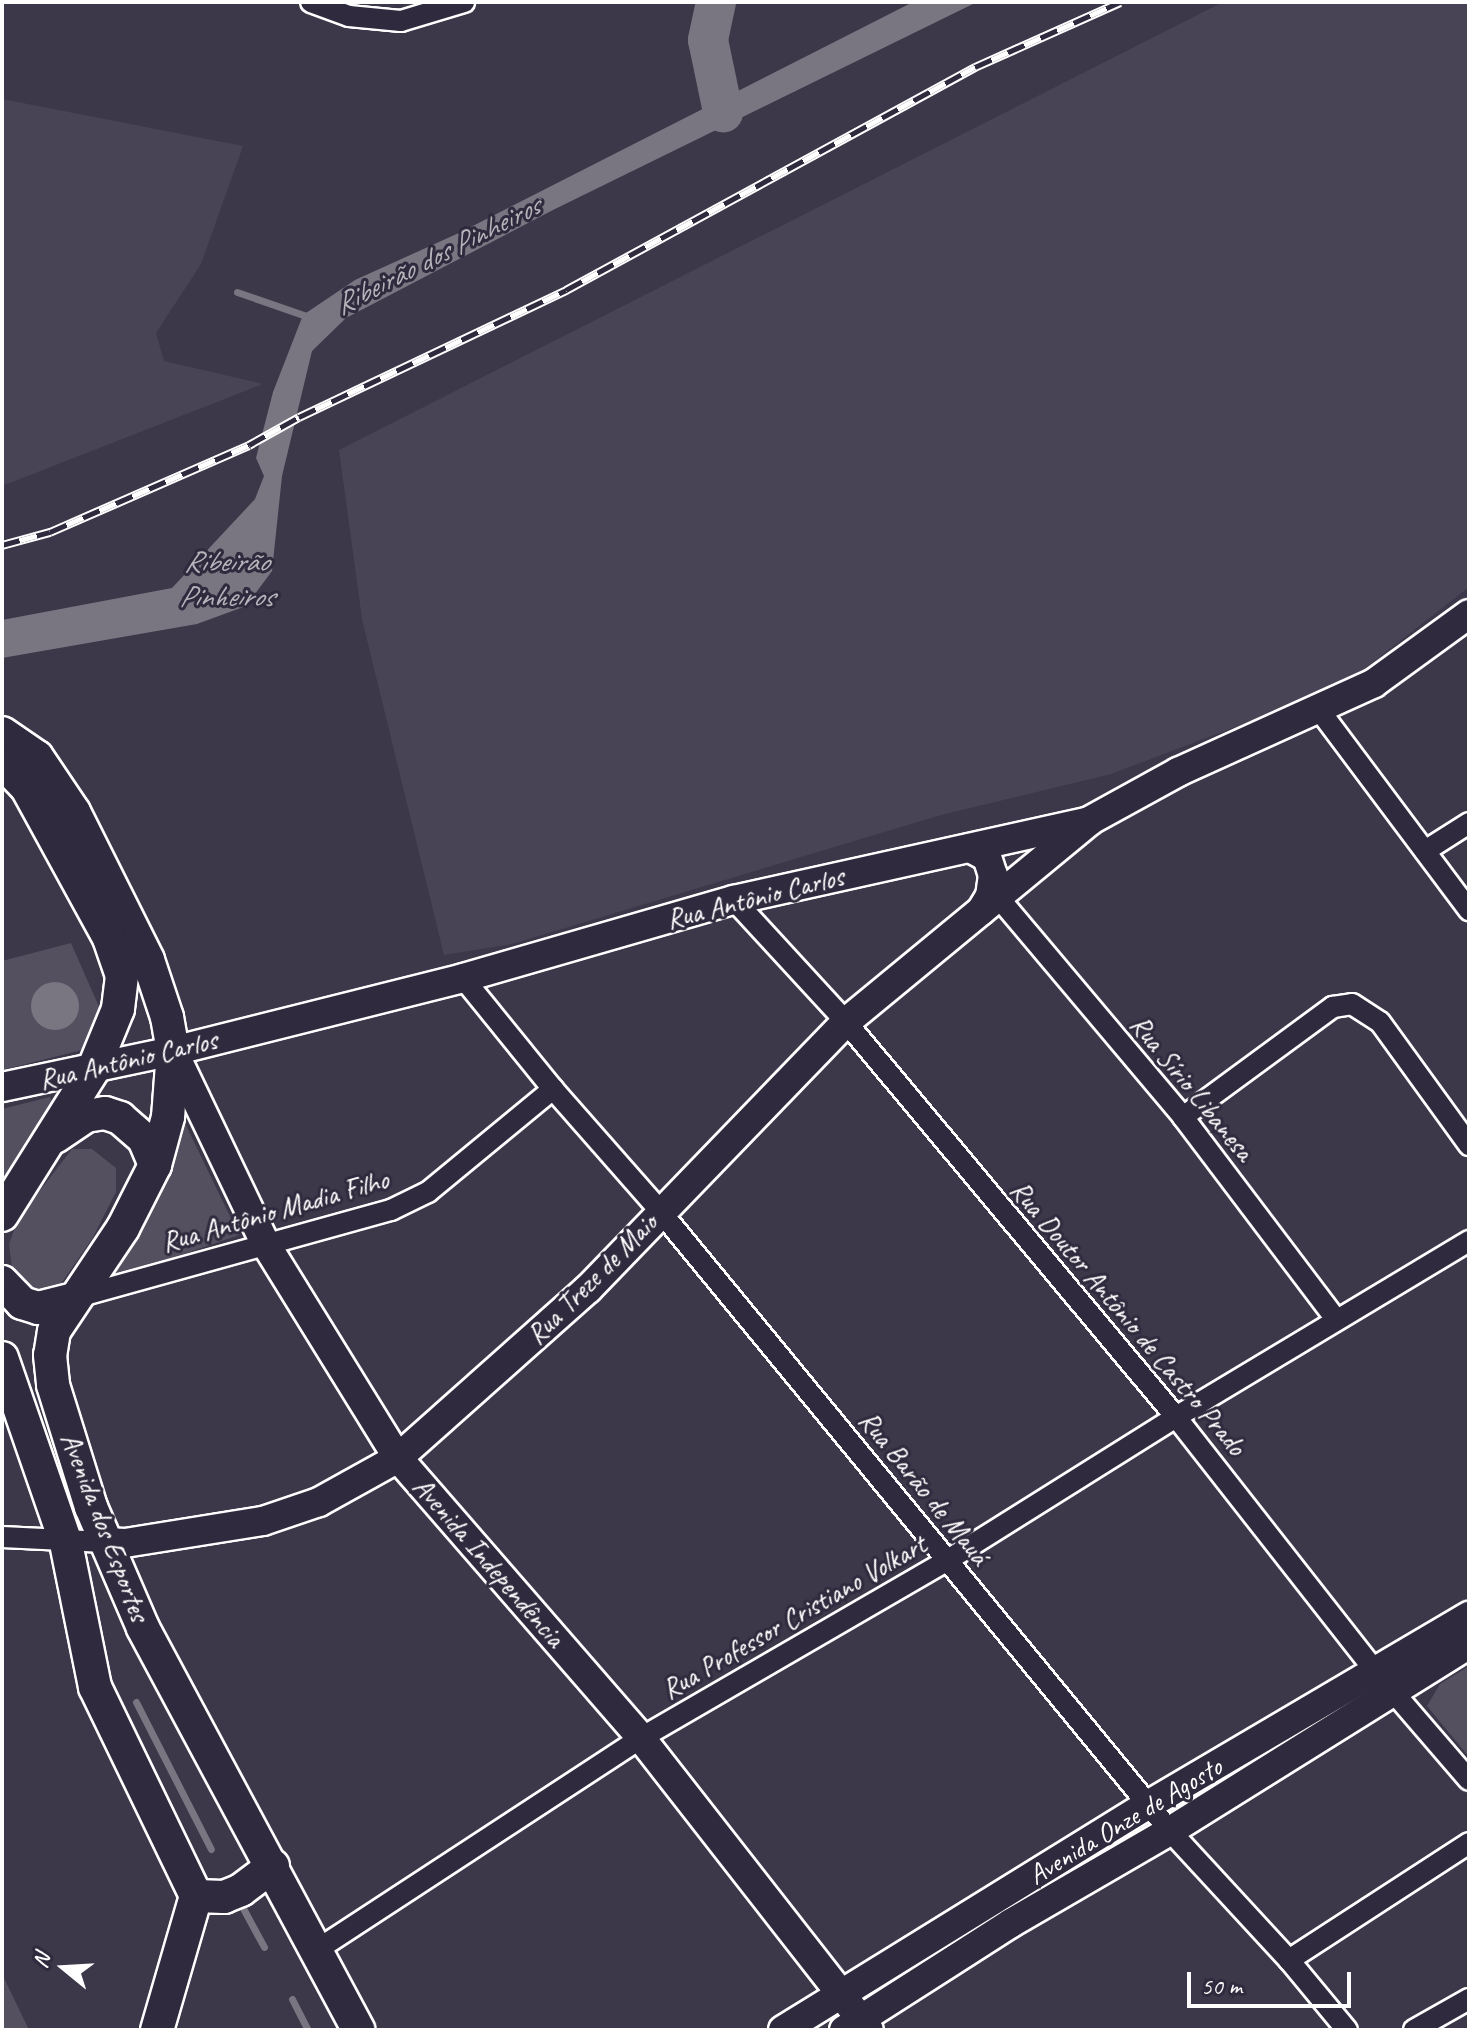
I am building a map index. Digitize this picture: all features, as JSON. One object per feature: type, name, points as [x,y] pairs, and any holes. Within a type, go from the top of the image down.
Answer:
[{"type":"main road","name":"Rua Antônio Carlos","points":[[2,1087],[93,1070],[463,978],[734,900],[1089,821],[1178,772],[1320,711],[1384,677],[1469,614]]},
{"type":"main road","name":"Avenida dos Esportes","points":[[2,733],[37,757],[74,812],[148,960],[167,1017],[173,1051],[168,1117],[155,1165],[123,1228],[54,1331],[50,1355],[53,1385],[105,1542],[143,1628],[359,2030]]},
{"type":"main road","points":[[2,762],[27,788],[109,938],[122,976],[118,1009],[93,1070],[2,1215]]},
{"type":"main road","name":"Rua Treze de Maio","points":[[105,1542],[125,1543],[263,1521],[319,1502],[398,1458],[588,1289],[660,1211],[846,1022],[1089,821]]},
{"type":"main road","points":[[970,848],[987,857],[993,875],[989,904]]},
{"type":"main road","name":"Avenida Independência","points":[[173,1051],[265,1243],[398,1458],[641,1738],[841,1995],[858,2027]]},
{"type":"main road","points":[[50,1140],[86,1116],[105,1113],[120,1118],[144,1139],[155,1165]]},
{"type":"main road","points":[[2,1282],[22,1303],[38,1308],[73,1299]]},
{"type":"main road","name":"Avenida dos Esportes","points":[[2,1358],[66,1543],[95,1687],[196,1896]]},
{"type":"main road","name":"Avenida Onze de Agosto","points":[[858,2027],[1011,1923],[1170,1831],[1385,1681],[1469,1616]]},
{"type":"main road","name":"Avenida Onze de Agosto","points":[[783,2030],[1148,1805],[1385,1681],[1469,1644]]},
{"type":"main road","points":[[157,2030],[196,1896],[233,1894],[273,1866]]},
{"type":"street","points":[[311,2],[349,16],[401,21],[464,2]]},
{"type":"street","points":[[1320,711],[1469,910]]},
{"type":"street","points":[[1425,851],[1469,823]]},
{"type":"street","name":"Rua Doutor Antônio de Castro Prado","points":[[734,900],[846,1022],[1176,1417],[1385,1681],[1469,1780]]},
{"type":"street","name":"Rua Sírio Libanesa","points":[[989,904],[1183,1117],[1336,1319]]},
{"type":"street","name":"Rua Barão de Mauá","points":[[463,978],[553,1089],[660,1211],[1148,1805],[1289,1960],[1347,2030]]},
{"type":"street","points":[[1183,1117],[1333,1007],[1352,1004],[1380,1022],[1469,1145]]},
{"type":"street","name":"Rua Antônio Madia Filho","points":[[73,1299],[391,1210],[428,1192],[553,1089]]},
{"type":"street","name":"Rua Professor Cristiano Volkart","points":[[317,1950],[641,1738],[948,1560],[1336,1319],[1469,1241]]},
{"type":"street","name":"Rua Treze de Maio","points":[[2,1537],[66,1543],[105,1542]]},
{"type":"street","points":[[1289,1960],[1469,1843]]},
{"type":"street","points":[[1414,2030],[1469,1999]]},
{"type":"shaded area","points":[[1223,2],[1469,2],[1469,587],[1341,687],[1111,774],[941,815],[512,944],[444,955],[362,619],[339,450]]},
{"type":"shaded area","points":[[2,99],[243,146],[201,264],[156,333],[164,361],[263,384],[2,486]]},
{"type":"shaded area","points":[[71,943],[100,1009],[82,1050],[2,1070],[2,961]]},
{"type":"shaded area","points":[[50,1097],[55,1108],[2,1195],[2,1109]]},
{"type":"shaded area","points":[[182,1117],[239,1235],[111,1279],[171,1166]]},
{"type":"shaded area","points":[[72,1149],[92,1149],[116,1168],[116,1192],[92,1239],[58,1288],[32,1289],[12,1268],[9,1244],[18,1219]]},
{"type":"shaded area","points":[[1469,1666],[1469,1757],[1427,1706],[1440,1684]]},
{"type":"shaded area","points":[[2,1974],[29,2030],[2,2030]]},
{"type":"water","name":"Ribeirão Pinheiros","points":[[913,2],[977,2],[553,210],[346,318],[312,351],[282,476],[272,571],[246,606],[197,624],[2,658],[2,620],[172,588],[255,499],[264,476],[256,458],[273,392],[303,315],[355,280],[461,232]]},
{"type":"water","points":[[55,982],[72,989],[79,1006],[72,1023],[55,1030],[38,1023],[31,1006],[38,989]]},
{"type":"waterway","points":[[716,2],[708,40],[723,112]]},
{"type":"waterway","points":[[237,292],[309,317]]},
{"type":"waterway","points":[[136,1702],[211,1849]]},
{"type":"waterway","points":[[244,1910],[264,1947]]},
{"type":"waterway","points":[[292,1999],[308,2030]]},
{"type":"railway","points":[[2,545],[50,532],[249,445],[299,417],[566,290],[975,67],[1120,2]]},
{"type":"water label","name":"Ribeirão dos Pinheiros","points":[[437,255]]}]
